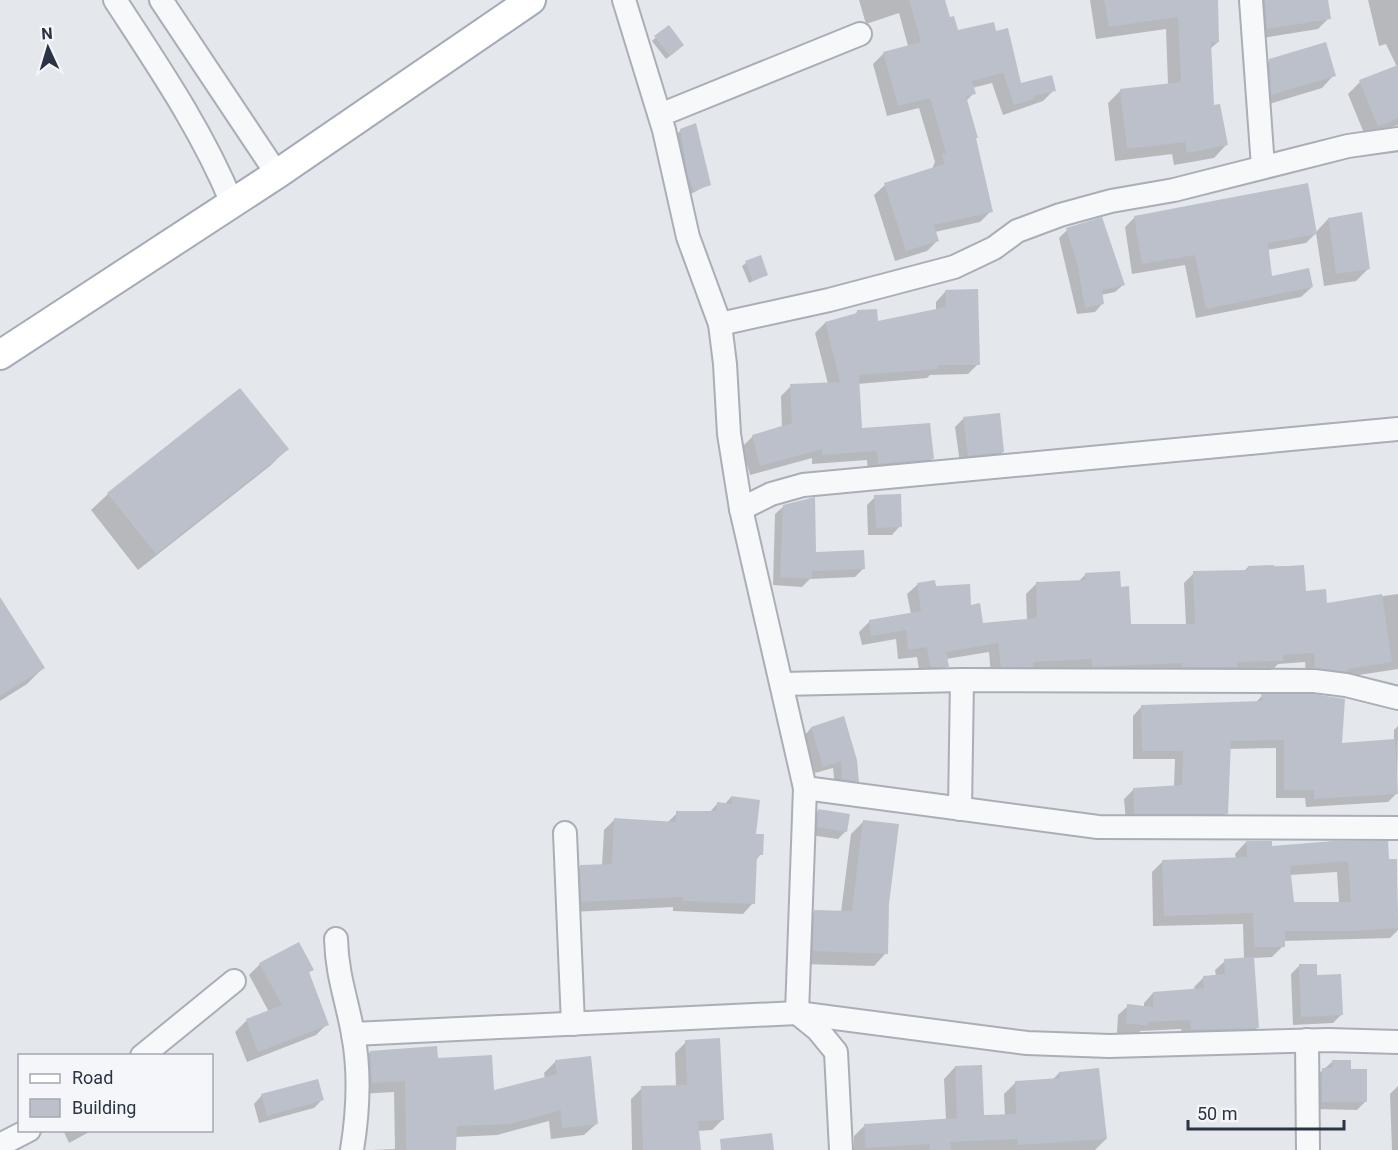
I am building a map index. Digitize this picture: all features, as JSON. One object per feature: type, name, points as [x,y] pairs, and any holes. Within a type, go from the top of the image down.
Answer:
[{"type":"main road","points":[[0,355],[277,174],[531,0]]},
{"type":"street","points":[[115,0],[172,87],[213,157],[232,203]]},
{"type":"street","points":[[161,0],[277,174]]},
{"type":"street","points":[[624,0],[660,115],[688,237],[720,324],[729,434],[741,509],[805,788],[797,1013]]},
{"type":"street","points":[[1251,0],[1263,167]]},
{"type":"street","points":[[660,115],[860,34]]},
{"type":"street","points":[[720,324],[954,267],[994,248],[1017,231],[1060,215],[1348,146],[1398,139]]},
{"type":"street","points":[[741,509],[771,494],[803,485],[1398,429]]},
{"type":"street","points":[[782,684],[962,680],[1314,681],[1346,685],[1398,698]]},
{"type":"street","points":[[960,809],[962,680]]},
{"type":"street","points":[[805,788],[1098,828],[1398,828]]},
{"type":"street","points":[[564,833],[573,1024]]},
{"type":"street","points":[[336,939],[337,969],[353,1034],[357,1121],[352,1150]]},
{"type":"street","points":[[144,1054],[234,981]]},
{"type":"street","points":[[797,1013],[818,1030],[836,1052],[841,1150]]},
{"type":"street","points":[[353,1034],[797,1013],[1028,1042],[1109,1046],[1307,1040],[1398,1042]]},
{"type":"street","points":[[1307,1040],[1308,1150]]},
{"type":"street","points":[[0,1145],[27,1132]]},
{"type":"building","points":[[909,0],[945,0],[950,17],[954,16],[958,30],[994,22],[996,31],[1008,28],[1021,83],[1052,75],[1056,91],[1033,96],[1034,99],[1014,105],[1003,73],[972,81],[976,94],[966,96],[978,138],[976,138],[993,212],[934,225],[939,241],[906,251],[884,183],[944,164],[942,154],[946,153],[930,98],[898,106],[883,52],[921,42]]},
{"type":"building","points":[[1104,0],[1218,0],[1219,42],[1211,42],[1214,105],[1220,104],[1228,145],[1187,153],[1185,142],[1127,149],[1120,89],[1181,82],[1178,17],[1109,27]]},
{"type":"building","points":[[1265,0],[1328,0],[1331,19],[1267,29]]},
{"type":"building","points":[[669,25],[684,45],[670,56],[654,36]]},
{"type":"building","points":[[1326,42],[1336,76],[1271,95],[1269,59]]},
{"type":"building","points":[[1398,65],[1398,118],[1378,127],[1359,80]]},
{"type":"building","points":[[696,123],[711,185],[694,191],[688,177],[680,129]]},
{"type":"building","points":[[1308,183],[1317,234],[1268,243],[1272,276],[1309,268],[1313,287],[1206,309],[1195,255],[1142,264],[1134,216]]},
{"type":"building","points":[[1362,212],[1370,269],[1336,274],[1328,218]]},
{"type":"building","points":[[1102,217],[1125,285],[1102,290],[1104,304],[1085,308],[1077,263],[1066,228]]},
{"type":"building","points":[[761,255],[768,275],[753,281],[745,261]]},
{"type":"building","points":[[978,289],[980,365],[938,365],[938,369],[859,375],[862,428],[930,423],[934,459],[878,464],[877,451],[822,455],[822,449],[760,466],[752,435],[792,423],[790,384],[840,382],[825,322],[857,313],[857,310],[877,309],[878,321],[946,307],[945,290]]},
{"type":"building","points":[[240,388],[289,449],[156,554],[107,493]]},
{"type":"building","points":[[1000,413],[1004,452],[968,456],[963,417]]},
{"type":"building","points":[[901,494],[902,527],[876,528],[874,495]]},
{"type":"building","points":[[815,497],[816,552],[864,550],[865,569],[812,571],[812,579],[780,577],[783,505]]},
{"type":"building","points":[[1274,565],[1274,567],[1304,565],[1306,591],[1326,589],[1327,603],[1382,594],[1392,662],[1347,669],[1347,672],[1315,668],[1314,653],[1283,655],[1283,661],[1237,662],[1237,667],[1182,667],[1182,663],[1092,667],[1092,659],[1033,662],[1033,667],[1001,667],[998,643],[946,652],[949,667],[930,667],[927,647],[908,650],[906,630],[871,636],[869,620],[921,611],[917,583],[935,580],[936,586],[970,584],[971,605],[980,603],[983,623],[1037,618],[1036,582],[1085,580],[1085,573],[1120,571],[1121,587],[1129,586],[1131,624],[1195,624],[1193,571],[1248,570],[1248,566]]},
{"type":"building","points":[[0,597],[45,668],[0,696]]},
{"type":"building","points":[[1261,694],[1313,694],[1345,699],[1342,743],[1395,739],[1398,794],[1314,799],[1314,790],[1284,790],[1284,740],[1231,741],[1228,814],[1134,814],[1133,788],[1182,785],[1183,751],[1142,751],[1141,705],[1262,701]]},
{"type":"building","points":[[844,716],[857,760],[859,782],[842,779],[841,761],[823,767],[811,727]]},
{"type":"building","points":[[731,796],[760,800],[756,834],[764,834],[763,855],[757,855],[755,904],[683,901],[683,897],[581,902],[580,865],[612,864],[614,818],[676,822],[676,811],[716,811],[717,802],[732,804]]},
{"type":"building","points":[[818,809],[850,814],[847,832],[817,827]]},
{"type":"building","points":[[863,820],[899,824],[889,904],[888,954],[813,951],[814,910],[852,911]]},
{"type":"building","points":[[1246,841],[1272,841],[1272,846],[1334,841],[1388,841],[1389,859],[1397,859],[1398,928],[1353,931],[1285,931],[1285,947],[1254,947],[1253,913],[1164,916],[1162,860],[1247,857]],"holes":[[[1348,861],[1351,902],[1294,902],[1290,866]]]},
{"type":"building","points":[[299,942],[314,970],[309,972],[329,1025],[258,1052],[246,1019],[282,1005],[259,963]]},
{"type":"building","points":[[1254,957],[1259,1028],[1191,1030],[1190,1020],[1148,1022],[1148,1026],[1126,1023],[1127,1004],[1153,1007],[1153,992],[1204,988],[1203,976],[1225,974],[1224,959]]},
{"type":"building","points":[[1299,964],[1317,964],[1317,975],[1341,974],[1343,1015],[1301,1017]]},
{"type":"building","points":[[720,1038],[724,1120],[698,1121],[701,1150],[643,1150],[641,1086],[687,1085],[685,1040]]},
{"type":"building","points":[[437,1046],[438,1058],[492,1055],[494,1090],[557,1074],[555,1060],[591,1056],[598,1124],[562,1128],[561,1110],[510,1124],[457,1126],[456,1150],[406,1150],[405,1081],[372,1083],[370,1051]]},
{"type":"building","points":[[1332,1060],[1351,1060],[1351,1069],[1367,1069],[1367,1102],[1322,1102],[1322,1068],[1332,1068]]},
{"type":"building","points":[[982,1065],[984,1115],[1016,1114],[1015,1081],[1060,1078],[1059,1072],[1099,1068],[1107,1139],[1018,1145],[1018,1139],[950,1142],[951,1150],[930,1150],[930,1144],[866,1148],[864,1124],[957,1118],[955,1066]]},
{"type":"building","points":[[318,1079],[324,1100],[267,1116],[261,1094]]},
{"type":"building","points":[[772,1133],[774,1150],[721,1150],[720,1139]]}]
